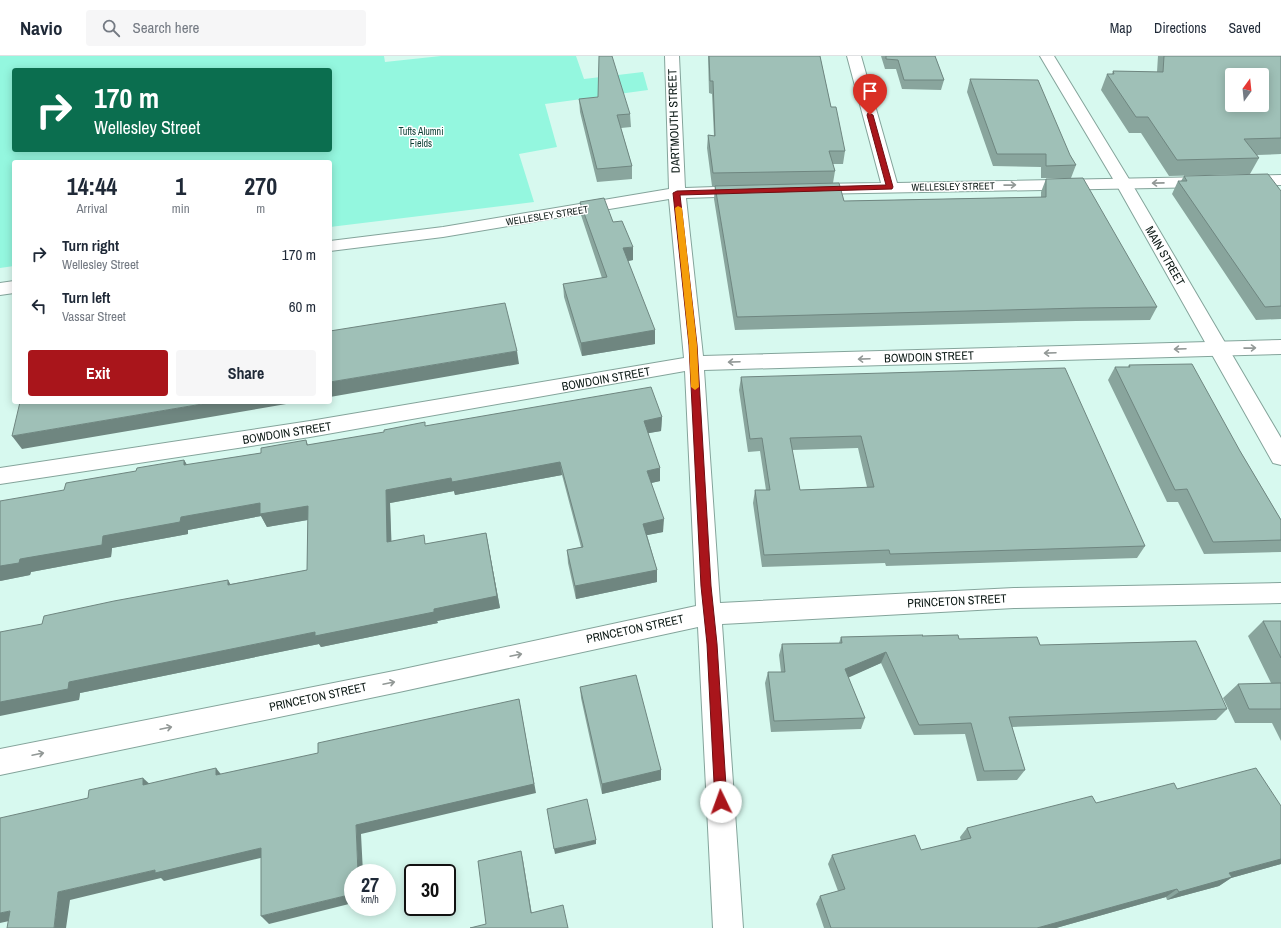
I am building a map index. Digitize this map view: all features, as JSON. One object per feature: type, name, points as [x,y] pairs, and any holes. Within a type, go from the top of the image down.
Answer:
[{"type":"street","name":"DARTMOUTH STREET","points":[[672,56],[677,193],[694,364],[728,928]]},
{"type":"street","points":[[854,56],[890,187]]},
{"type":"street","name":"MAIN STREET","points":[[1047,56],[1124,184],[1281,457]]},
{"type":"street","name":"WELLESLEY STREET","points":[[796,190],[1281,180]]},
{"type":"street","name":"WELLESLEY STREET","points":[[332,246],[443,232],[677,193],[757,191]]},
{"type":"street","points":[[0,289],[12,287]]},
{"type":"street","name":"BOWDOIN STREET","points":[[0,476],[310,429],[694,364],[1281,347]]},
{"type":"street","name":"PRINCETON STREET","points":[[0,762],[399,680],[708,614],[1014,598],[1281,593]]},
{"type":"green space","name":"Tufts Alumni Fields","points":[[0,56],[384,56],[385,62],[441,56],[576,56],[584,79],[643,72],[648,90],[545,104],[557,147],[519,154],[534,202],[332,227],[332,160],[12,160],[12,266],[0,268]]},
{"type":"building","points":[[599,56],[612,56],[630,114],[617,115],[632,166],[597,169],[579,99],[598,97]]},
{"type":"building","points":[[709,56],[820,56],[831,107],[836,107],[845,151],[829,151],[835,171],[713,173],[708,135],[715,136],[713,81],[710,81]]},
{"type":"building","points":[[886,56],[935,56],[944,80],[904,80],[898,60],[886,59]]},
{"type":"building","points":[[1164,56],[1281,56],[1281,138],[1244,139],[1259,158],[1177,160],[1148,117],[1136,117],[1107,74],[1114,74],[1113,71],[1163,72]]},
{"type":"building","points":[[970,79],[1038,80],[1070,155],[1076,165],[1046,166],[1046,154],[997,154]]},
{"type":"building","points":[[1268,174],[1281,191],[1281,306],[1265,307],[1178,181],[1187,181],[1184,176]]},
{"type":"building","points":[[1083,178],[1157,307],[737,317],[715,186],[839,183],[844,201],[1046,197],[1046,179]]},
{"type":"building","points":[[604,198],[613,222],[622,221],[633,247],[623,248],[655,330],[581,343],[563,284],[607,277],[580,202]]},
{"type":"building","points":[[505,303],[517,351],[332,382],[332,331]]},
{"type":"building","points":[[1192,364],[1240,451],[1281,520],[1281,540],[1213,542],[1187,489],[1175,490],[1115,367],[1130,367],[1129,365]]},
{"type":"building","points":[[1065,368],[1145,546],[890,554],[889,550],[764,555],[755,490],[770,490],[762,438],[750,439],[741,377]],"holes":[[[861,436],[874,487],[800,490],[790,438]]]},
{"type":"building","points":[[651,387],[662,417],[644,421],[660,468],[647,471],[664,519],[643,524],[657,570],[575,586],[567,550],[583,547],[560,462],[452,482],[451,478],[386,490],[387,542],[424,535],[425,544],[486,533],[497,596],[434,609],[434,612],[315,636],[315,632],[69,682],[68,689],[0,702],[0,632],[42,624],[44,616],[114,601],[228,580],[228,585],[307,570],[308,506],[260,514],[260,503],[181,517],[180,522],[103,536],[102,545],[20,559],[19,563],[0,566],[0,501],[64,490],[66,483],[136,471],[137,468],[184,460],[184,465],[261,453],[261,448],[306,440],[307,445],[384,432],[384,430],[425,422],[425,426]]},
{"type":"building","points":[[20,404],[202,404],[12,436]]},
{"type":"building","points":[[1263,621],[1281,621],[1281,658]]},
{"type":"building","points":[[923,635],[922,636],[958,635],[959,639],[1037,637],[1040,645],[1196,641],[1227,709],[1009,717],[1025,770],[984,771],[971,723],[919,725],[886,652],[845,669],[865,718],[774,721],[768,672],[785,672],[782,644],[842,643],[841,637]]},
{"type":"building","points":[[636,675],[661,770],[602,784],[580,687]]},
{"type":"building","points":[[1281,683],[1281,709],[1249,709],[1238,684]]},
{"type":"building","points":[[519,699],[534,784],[356,825],[358,864],[344,864],[344,896],[261,916],[261,848],[155,873],[155,870],[58,892],[54,928],[7,928],[10,911],[0,913],[0,818],[88,798],[89,790],[143,778],[143,785],[216,768],[216,775],[318,753],[318,743]]},
{"type":"building","points":[[1256,768],[1281,806],[1281,859],[1229,873],[1232,877],[1179,892],[1177,889],[1037,928],[831,928],[820,896],[845,889],[832,855],[915,835],[921,850],[971,838],[967,828],[1092,796],[1096,803],[1174,783],[1177,789]]},
{"type":"building","points":[[587,799],[596,840],[554,849],[547,809]]},
{"type":"building","points":[[521,851],[531,913],[563,905],[568,928],[470,928],[486,924],[478,861]]},
{"type":"slow traffic","points":[[678,208],[693,345],[695,387]]},
{"type":"route","points":[[721,802],[712,644],[706,586],[693,345],[677,193],[890,187],[870,115]]}]
